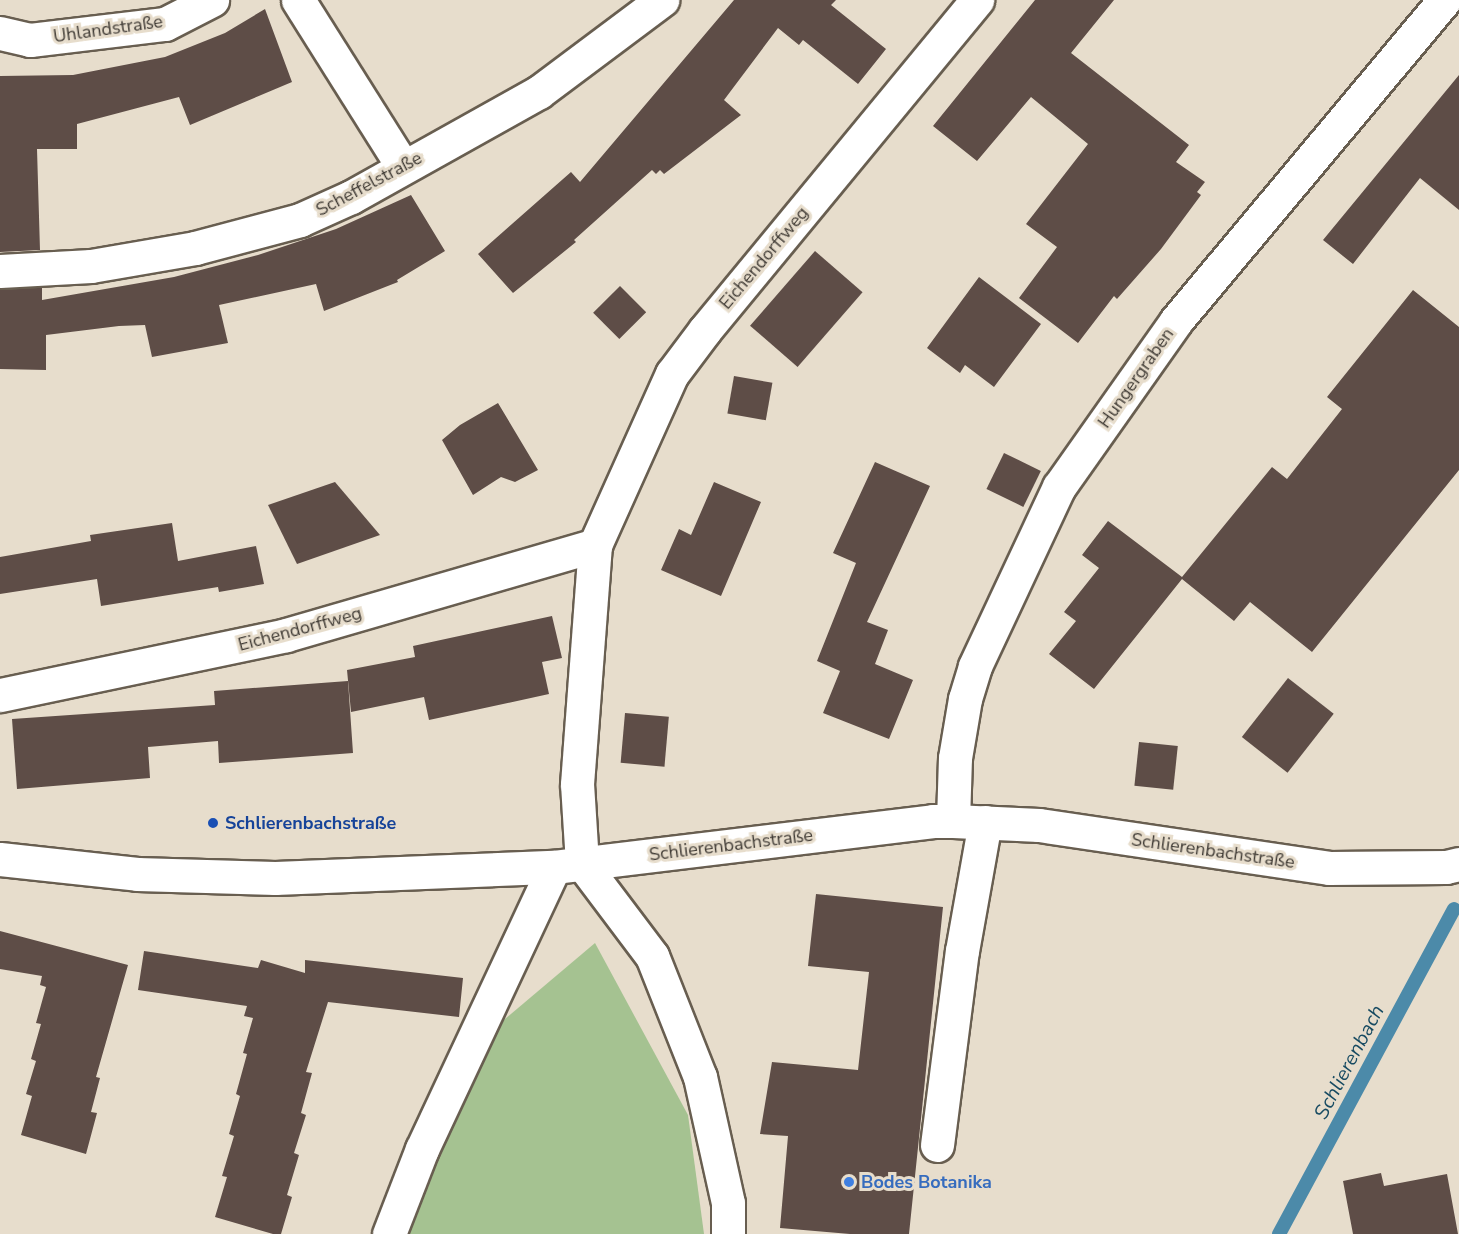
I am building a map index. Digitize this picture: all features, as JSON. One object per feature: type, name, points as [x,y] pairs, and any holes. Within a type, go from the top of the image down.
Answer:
[{"type":"street","name":"Uhlandstraße","points":[[0,33],[30,40],[165,24],[212,0]]},
{"type":"street","points":[[298,0],[403,168]]},
{"type":"street","name":"Scheffelstraße","points":[[0,271],[91,266],[195,248],[300,220],[351,197],[539,92],[662,0]]},
{"type":"street","name":"Eichendorffweg","points":[[568,865],[577,784],[595,545],[672,374],[705,330],[977,0]]},
{"type":"street","name":"Hungergraben","points":[[936,1145],[962,951],[969,821],[955,758],[965,699],[975,666],[1059,488],[1176,321],[1444,0]]},
{"type":"street","name":"Eichendorffweg","points":[[0,695],[286,635],[595,545]]},
{"type":"street","name":"Schlierenbachstraße","points":[[0,859],[137,874],[275,878],[568,865],[933,820],[1039,825],[1329,868],[1446,867],[1459,864]]},
{"type":"street","points":[[389,1234],[422,1149],[568,865],[652,956],[700,1077],[728,1203],[728,1234]]},
{"type":"green space","points":[[595,943],[688,1115],[704,1234],[408,1234],[445,1129],[499,1024]]},
{"type":"building","points":[[734,0],[836,0],[831,5],[886,49],[858,84],[803,40],[799,45],[778,28],[724,100],[741,115],[664,174],[660,170],[656,174],[652,170],[574,240],[576,242],[513,293],[478,254],[571,172],[580,182]]},
{"type":"building","points":[[1035,0],[1114,0],[1071,53],[1189,145],[1176,162],[1205,182],[1197,192],[1201,195],[1161,249],[1117,299],[1114,296],[1078,343],[1019,298],[1057,247],[1026,224],[1088,144],[1031,97],[977,161],[933,126]]},
{"type":"building","points":[[265,9],[292,82],[190,125],[179,97],[77,124],[77,149],[37,149],[40,250],[0,252],[0,76],[73,75],[165,57],[225,33]]},
{"type":"building","points":[[1459,75],[1459,210],[1420,178],[1353,264],[1323,240]]},
{"type":"building","points":[[411,195],[445,251],[397,280],[398,282],[324,311],[316,284],[219,305],[228,343],[152,357],[145,325],[46,335],[46,370],[0,369],[0,290],[42,287],[42,300],[174,277],[258,255],[336,229]]},
{"type":"building","points":[[815,251],[863,292],[798,367],[750,326]]},
{"type":"building","points":[[979,277],[1041,324],[994,387],[965,365],[960,373],[927,348]]},
{"type":"building","points":[[620,286],[646,312],[619,339],[593,313]]},
{"type":"building","points":[[1413,290],[1459,327],[1459,470],[1312,652],[1250,602],[1234,621],[1182,579],[1094,689],[1049,654],[1076,621],[1064,612],[1099,568],[1082,555],[1108,521],[1182,577],[1272,467],[1287,479],[1342,409],[1327,397]]},
{"type":"building","points":[[734,376],[772,383],[766,420],[727,413]]},
{"type":"building","points":[[498,403],[538,470],[515,482],[501,477],[473,495],[442,440],[460,425]]},
{"type":"building","points":[[1004,453],[1041,471],[1023,507],[986,489]]},
{"type":"building","points":[[875,462],[930,486],[867,622],[888,630],[875,664],[913,680],[889,739],[823,713],[840,671],[817,661],[856,563],[833,553]]},
{"type":"building","points":[[335,482],[380,535],[297,564],[268,505]]},
{"type":"building","points":[[714,482],[761,502],[721,596],[661,570],[679,529],[691,535]]},
{"type":"building","points":[[172,523],[178,561],[256,546],[264,584],[219,592],[218,587],[101,606],[97,579],[0,594],[0,557],[91,541],[90,535]]},
{"type":"building","points":[[552,616],[562,658],[542,662],[549,694],[429,720],[424,697],[351,712],[347,670],[415,657],[413,646]]},
{"type":"building","points":[[1288,678],[1334,714],[1288,773],[1242,737]]},
{"type":"building","points":[[348,681],[353,753],[219,763],[218,741],[148,747],[150,778],[17,789],[12,719],[215,705],[214,691]]},
{"type":"building","points":[[625,713],[669,717],[664,767],[621,763]]},
{"type":"building","points":[[1139,742],[1178,746],[1173,790],[1134,786]]},
{"type":"building","points":[[816,894],[943,907],[909,1234],[850,1234],[780,1228],[788,1136],[760,1134],[772,1062],[858,1070],[869,972],[808,966]]},
{"type":"building","points":[[0,931],[128,965],[96,1077],[100,1078],[91,1112],[97,1113],[86,1154],[21,1135],[32,1096],[26,1094],[36,1061],[31,1059],[41,1024],[36,1023],[46,987],[40,985],[42,976],[0,969]]},
{"type":"building","points":[[144,951],[258,968],[261,960],[305,973],[305,960],[463,978],[459,1017],[328,1002],[306,1072],[312,1073],[301,1113],[306,1115],[294,1153],[299,1155],[287,1195],[292,1197],[281,1234],[273,1234],[215,1217],[227,1177],[222,1176],[234,1136],[229,1134],[240,1096],[236,1094],[247,1054],[243,1053],[253,1018],[244,1016],[247,1006],[138,990]]},
{"type":"building","points":[[1381,1173],[1384,1186],[1447,1174],[1458,1234],[1353,1234],[1343,1181]]},
{"type":"waterway","name":"Schlierenbach","points":[[1279,1234],[1454,909]]},
{"type":"place","name":"Schlierenbachstraße","points":[[213,823]]},
{"type":"place","name":"Bodes Botanika","points":[[849,1182]]}]
